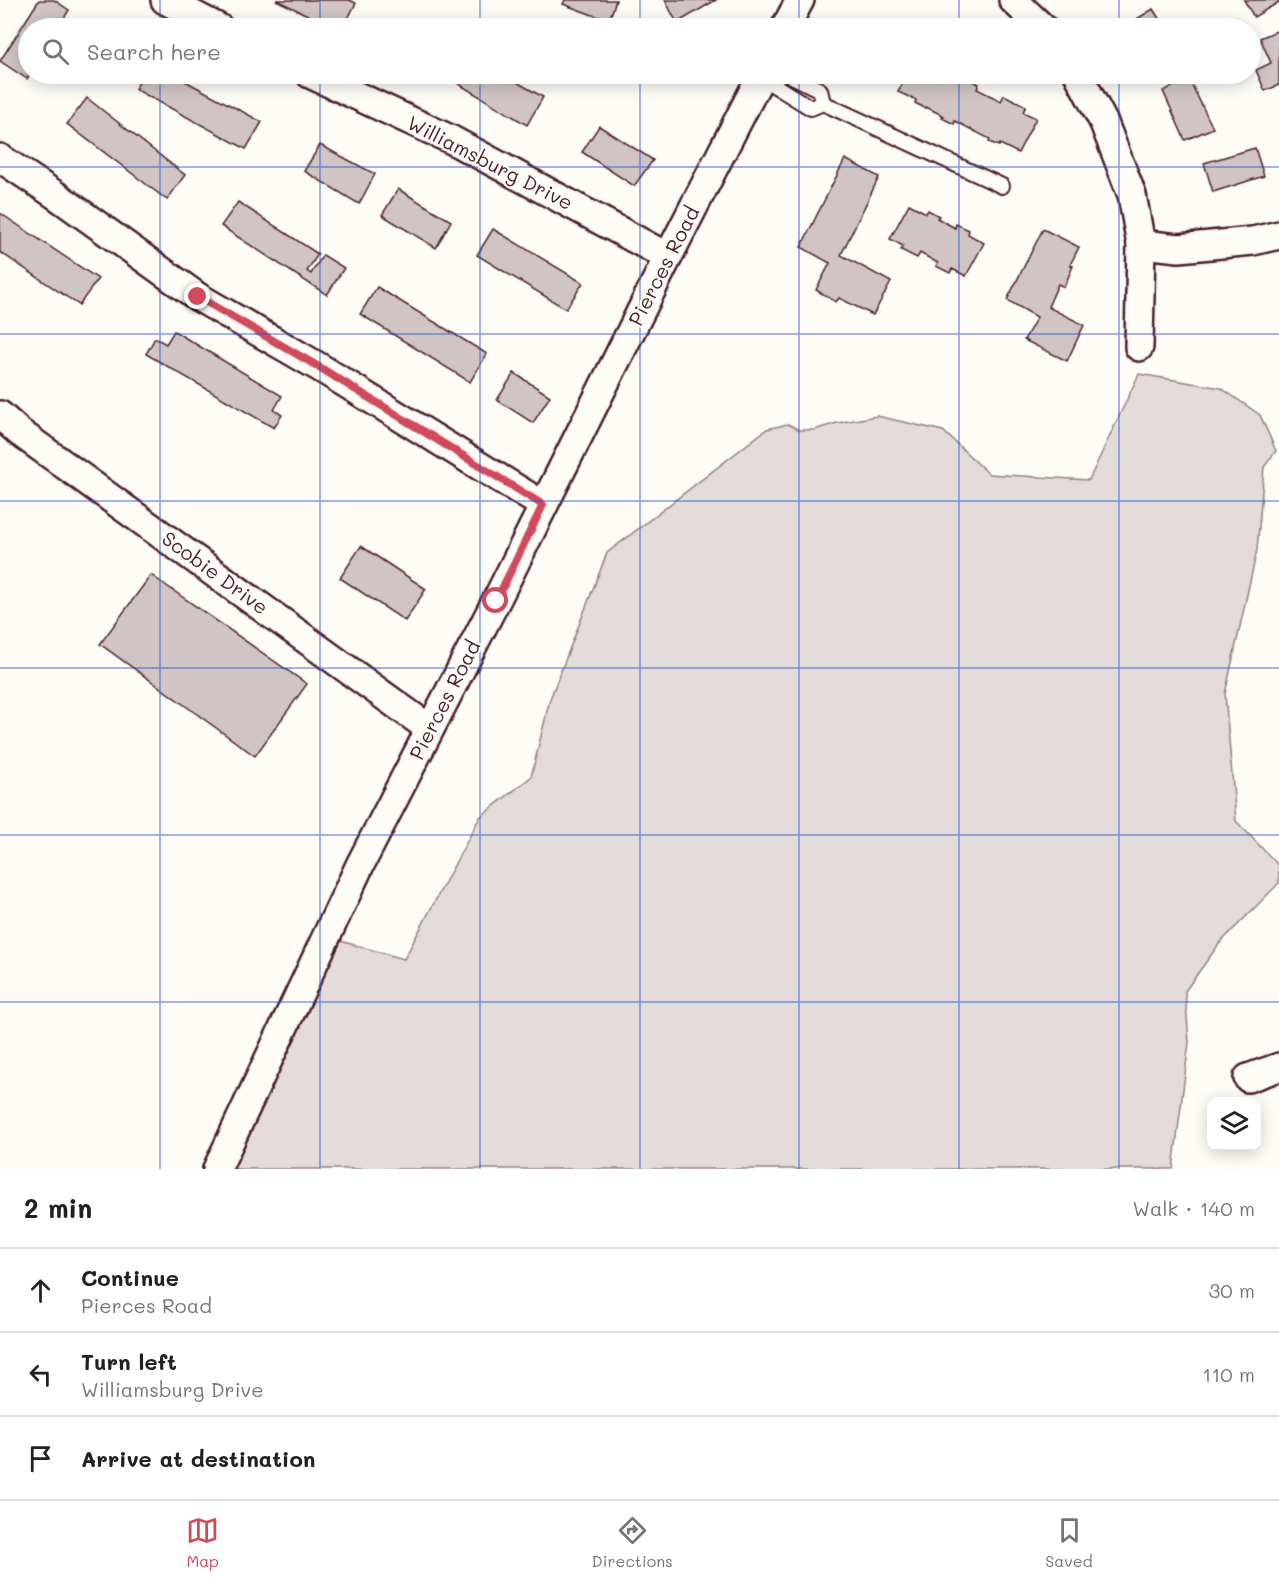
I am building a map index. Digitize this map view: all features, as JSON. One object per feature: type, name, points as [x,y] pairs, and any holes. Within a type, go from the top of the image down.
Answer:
[{"type":"street","points":[[165,0],[200,18]]},
{"type":"street","points":[[790,18],[800,0]]},
{"type":"street","points":[[1013,0],[1032,18]]},
{"type":"street","name":"Williamsburg Drive","points":[[332,84],[452,140],[668,257]]},
{"type":"street","name":"Pierces Road","points":[[217,1169],[360,865],[757,84]]},
{"type":"street","points":[[1083,84],[1104,123],[1132,195],[1142,244],[1139,347]]},
{"type":"street","points":[[0,158],[198,297],[319,367],[543,505]]},
{"type":"street","points":[[1142,244],[1179,248],[1253,241],[1279,235]]},
{"type":"street","name":"Scobie Drive","points":[[0,415],[19,432],[430,729]]},
{"type":"street","points":[[1248,1078],[1279,1067]]},
{"type":"lane","points":[[771,84],[811,108],[823,104],[1002,186]]},
{"type":"lane","points":[[808,84],[820,90],[823,104]]},
{"type":"shaded area","points":[[1139,374],[1221,388],[1260,415],[1276,451],[1264,467],[1257,550],[1225,694],[1236,821],[1279,866],[1279,883],[1219,944],[1185,991],[1189,1042],[1173,1169],[227,1169],[260,1097],[340,941],[404,959],[480,817],[531,777],[550,699],[607,553],[767,429],[788,424],[799,430],[814,430],[837,423],[877,416],[943,431],[989,474],[1089,480]]},
{"type":"building","points":[[39,0],[54,0],[69,10],[64,18],[27,18]]},
{"type":"building","points":[[276,0],[349,0],[356,3],[348,18],[314,18]]},
{"type":"building","points":[[565,0],[616,0],[610,18],[601,18],[563,4]]},
{"type":"building","points":[[665,0],[716,0],[685,18],[674,18]]},
{"type":"building","points":[[1244,0],[1279,0],[1279,2],[1254,17]]},
{"type":"building","points":[[1153,9],[1159,18],[1138,18]]},
{"type":"building","points":[[1279,30],[1279,85],[1265,91],[1261,82],[1261,68],[1271,63],[1261,38]]},
{"type":"building","points":[[18,33],[18,73],[0,61]]},
{"type":"building","points":[[138,84],[191,84],[262,122],[246,149],[135,89]]},
{"type":"building","points":[[459,84],[520,84],[543,97],[527,125]]},
{"type":"building","points":[[902,84],[979,84],[977,89],[1001,101],[1004,95],[1026,106],[1023,112],[1036,118],[1018,153],[1000,144],[999,146],[989,142],[990,139],[955,121],[954,124],[942,118],[944,116],[915,103],[916,100],[898,92]]},
{"type":"building","points":[[1178,84],[1191,84],[1213,128],[1185,140],[1163,91]]},
{"type":"building","points":[[87,98],[185,175],[167,200],[67,124]]},
{"type":"building","points":[[599,126],[653,160],[634,186],[582,152]]},
{"type":"building","points":[[320,145],[375,174],[359,204],[304,171]]},
{"type":"building","points":[[1255,148],[1264,176],[1213,192],[1204,163]]},
{"type":"building","points":[[845,159],[879,177],[841,255],[891,282],[873,315],[839,298],[836,302],[816,290],[830,263],[801,247]]},
{"type":"building","points":[[398,189],[451,221],[436,248],[382,215]]},
{"type":"building","points":[[238,202],[318,254],[307,271],[311,274],[323,255],[344,268],[327,295],[221,226]]},
{"type":"building","points":[[909,204],[926,213],[928,210],[955,228],[956,224],[969,230],[968,234],[984,243],[966,276],[952,269],[950,273],[936,266],[938,263],[920,253],[917,258],[901,250],[903,246],[890,239]]},
{"type":"building","points":[[0,213],[98,279],[79,305],[0,252]]},
{"type":"building","points":[[493,229],[583,283],[566,309],[477,255]]},
{"type":"building","points":[[1043,229],[1079,247],[1070,265],[1073,266],[1064,287],[1058,284],[1048,307],[1084,325],[1067,361],[1024,340],[1037,317],[1007,300]]},
{"type":"building","points":[[377,287],[487,354],[470,382],[360,314]]},
{"type":"building","points":[[174,331],[282,396],[274,410],[282,415],[274,428],[146,354],[155,338],[166,344]]},
{"type":"building","points":[[514,373],[550,396],[533,423],[497,400]]},
{"type":"building","points":[[361,546],[426,589],[405,621],[340,578]]},
{"type":"building","points":[[151,575],[307,684],[255,756],[100,644]]},
{"type":"route","points":[[198,297],[319,367],[543,505],[496,601]]}]
